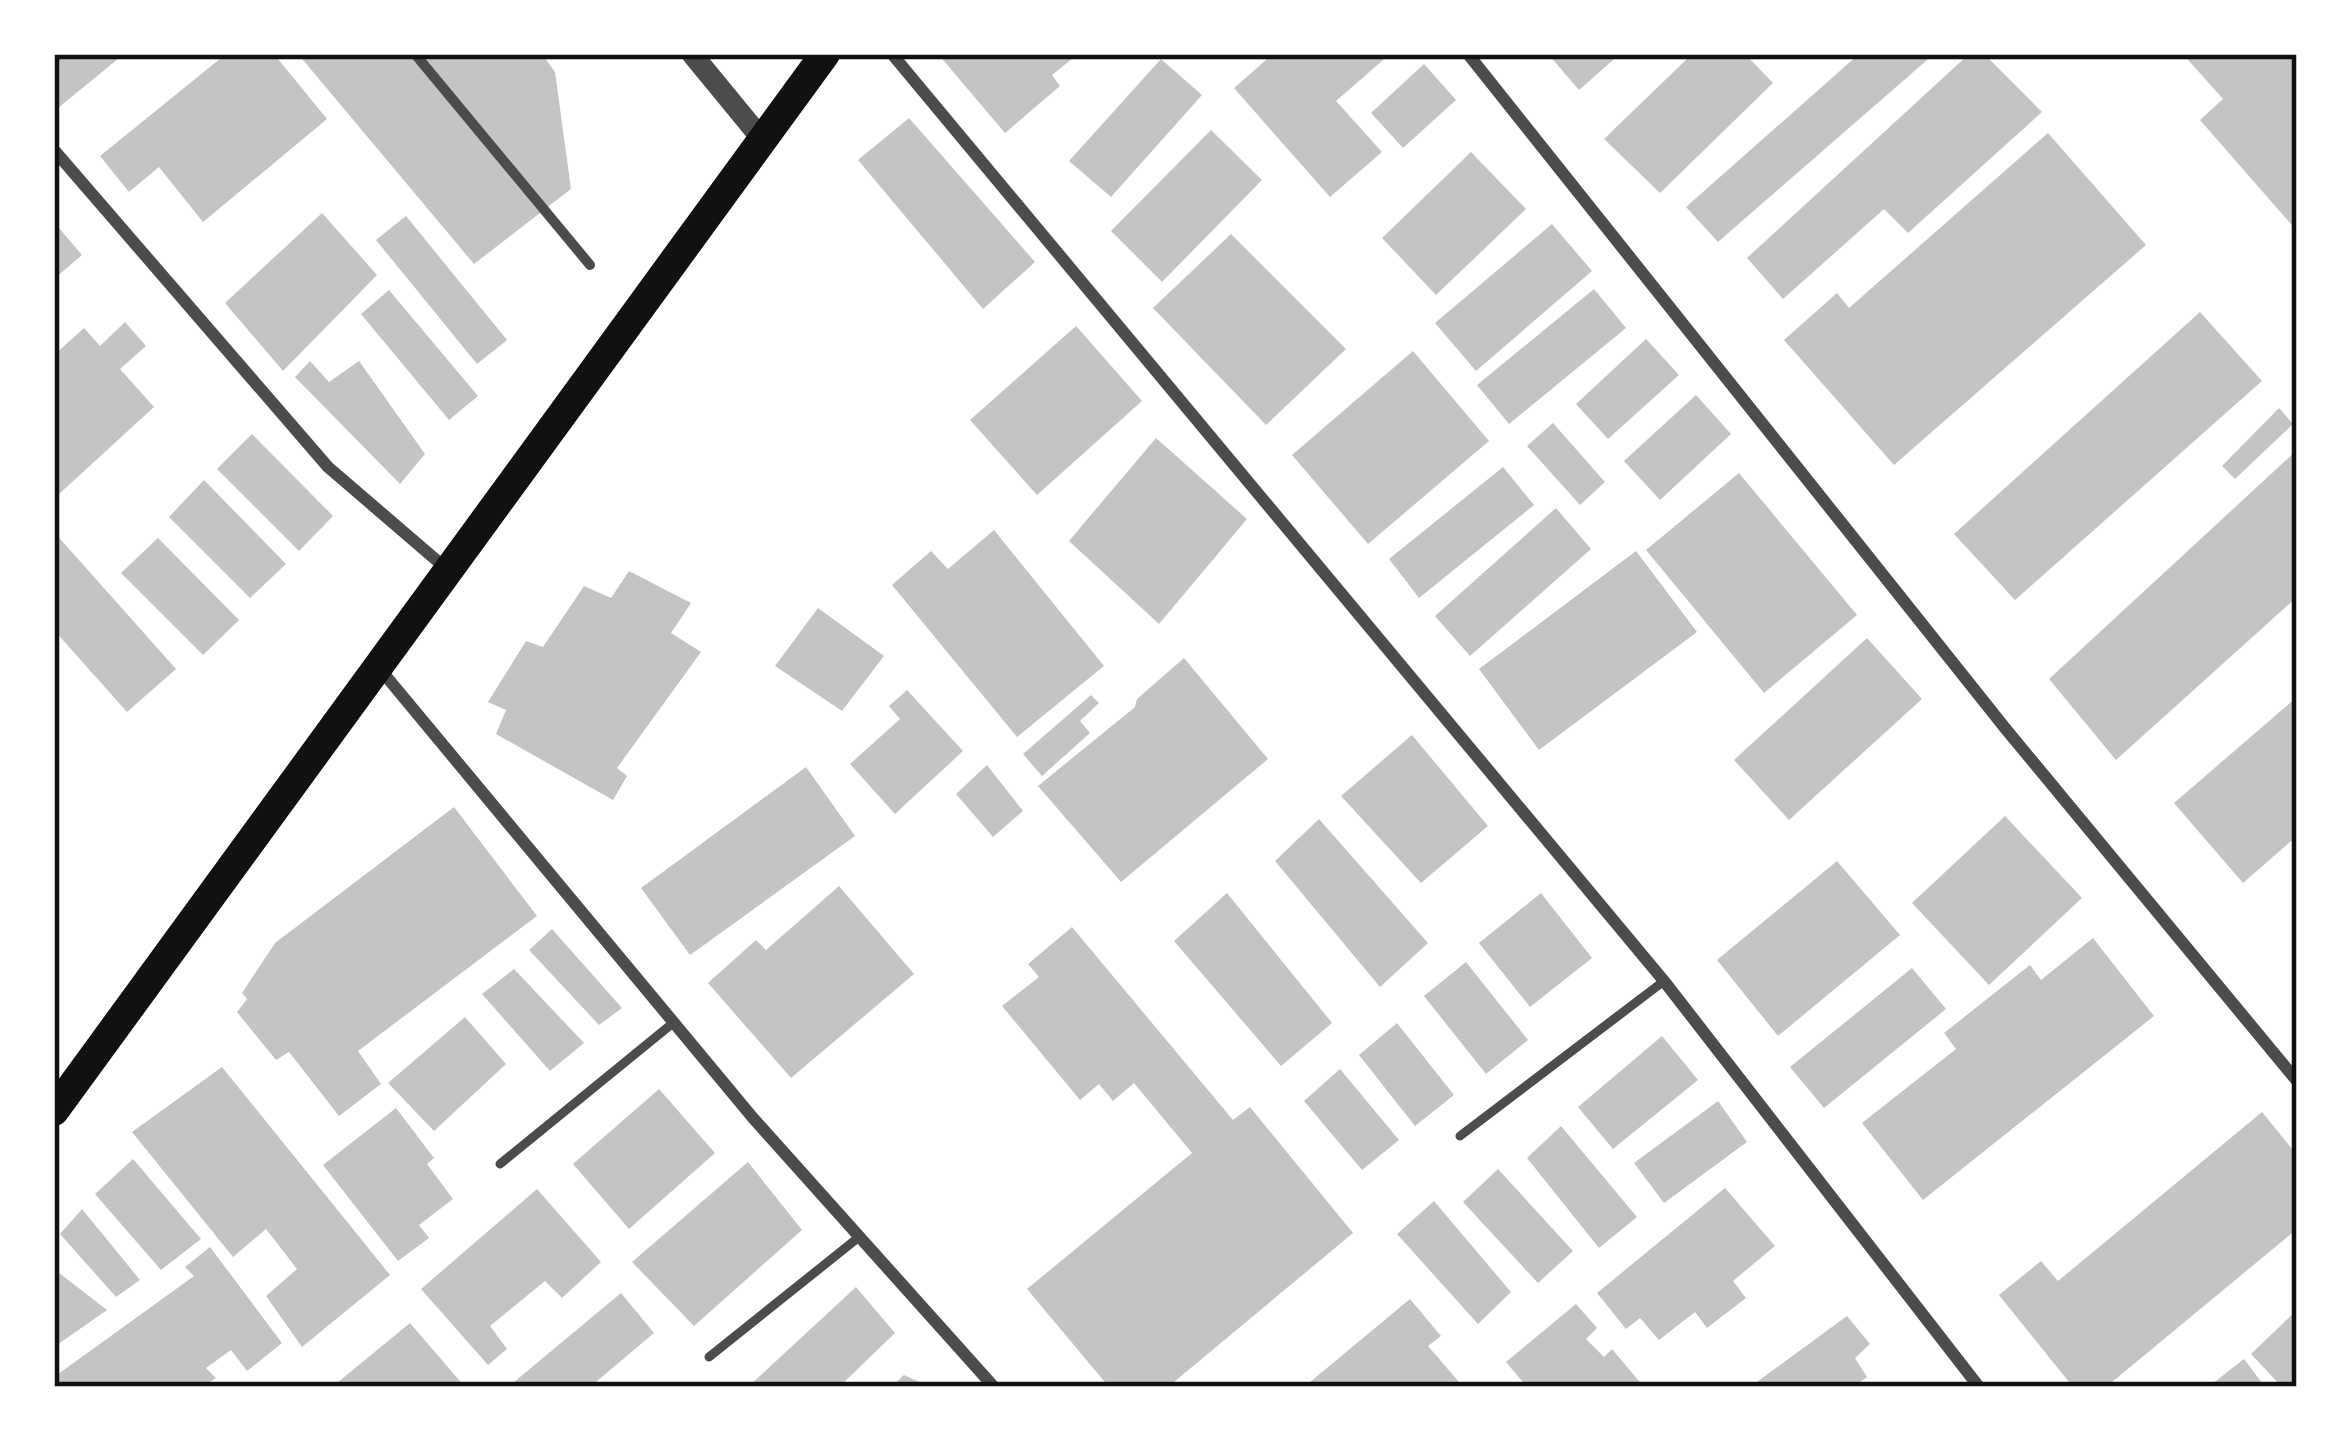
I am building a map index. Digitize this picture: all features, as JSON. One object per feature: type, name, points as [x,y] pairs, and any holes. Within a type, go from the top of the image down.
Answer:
[{"type":"main road","points":[[54,1111],[825,54]]},
{"type":"street","points":[[415,54],[590,265]]},
{"type":"street","points":[[692,54],[761,138]]},
{"type":"street","points":[[892,54],[1664,981],[1979,1387]]},
{"type":"street","points":[[1468,54],[2005,728],[2297,1081]]},
{"type":"street","points":[[54,150],[328,467],[450,572]]},
{"type":"street","points":[[380,669],[673,1023],[994,1387]]},
{"type":"lane","points":[[1460,1136],[1664,981]]},
{"type":"lane","points":[[500,1164],[673,1023]]},
{"type":"lane","points":[[709,1357],[859,1237]]},
{"type":"building","points":[[54,54],[124,54],[58,108]]},
{"type":"building","points":[[226,54],[274,54],[327,119],[203,222],[159,167],[129,192],[100,156]]},
{"type":"building","points":[[298,54],[542,54],[555,72],[571,189],[474,264]]},
{"type":"building","points":[[938,54],[1078,54],[1052,75],[1060,86],[1005,133]]},
{"type":"building","points":[[1273,54],[1390,54],[1336,101],[1382,152],[1330,197],[1234,88]]},
{"type":"building","points":[[1548,54],[1620,54],[1579,90]]},
{"type":"building","points":[[1692,54],[1745,54],[1773,83],[1660,193],[1604,139]]},
{"type":"building","points":[[1859,54],[1934,54],[1718,242],[1686,207]]},
{"type":"building","points":[[1969,54],[1984,54],[2042,112],[1908,233],[1884,209],[1783,299],[1747,258]]},
{"type":"building","points":[[2183,54],[2297,54],[2297,231],[2200,120],[2223,99]]},
{"type":"building","points":[[1161,59],[1202,95],[1111,197],[1069,161]]},
{"type":"building","points":[[1424,64],[1456,100],[1403,148],[1371,113]]},
{"type":"building","points":[[909,118],[1035,262],[983,309],[858,160]]},
{"type":"building","points":[[1211,130],[1262,180],[1162,282],[1111,231]]},
{"type":"building","points":[[2048,133],[2146,245],[1894,465],[1784,340],[1837,293],[1849,308]]},
{"type":"building","points":[[1471,152],[1526,209],[1436,295],[1382,238]]},
{"type":"building","points":[[322,213],[377,275],[283,371],[225,303]]},
{"type":"building","points":[[406,216],[507,340],[477,364],[376,240]]},
{"type":"building","points":[[54,222],[82,255],[54,279]]},
{"type":"building","points":[[1552,224],[1592,271],[1476,371],[1435,323]]},
{"type":"building","points":[[1231,234],[1346,349],[1266,425],[1153,308]]},
{"type":"building","points":[[1594,289],[1626,328],[1509,424],[1477,385]]},
{"type":"building","points":[[389,290],[478,396],[449,420],[361,314]]},
{"type":"building","points":[[2200,312],[2262,381],[2015,600],[1954,534]]},
{"type":"building","points":[[125,322],[146,346],[120,369],[154,407],[58,495],[54,355],[84,328],[100,346]]},
{"type":"building","points":[[1076,326],[1142,401],[1037,495],[970,420]]},
{"type":"building","points":[[1646,339],[1679,375],[1608,439],[1576,404]]},
{"type":"building","points":[[1413,351],[1489,441],[1368,544],[1292,455]]},
{"type":"building","points":[[310,361],[329,382],[359,361],[425,454],[400,484],[295,377]]},
{"type":"building","points":[[1696,395],[1731,434],[1660,500],[1624,461]]},
{"type":"building","points":[[2279,408],[2293,424],[2235,479],[2222,466]]},
{"type":"building","points":[[1553,423],[1605,482],[1580,505],[1527,446]]},
{"type":"building","points":[[252,434],[333,516],[299,551],[217,469]]},
{"type":"building","points":[[1156,438],[1247,519],[1159,624],[1069,541]]},
{"type":"building","points":[[2297,450],[2297,597],[2116,760],[2049,679]]},
{"type":"building","points":[[1503,467],[1534,505],[1419,598],[1389,559]]},
{"type":"building","points":[[1739,473],[1857,615],[1764,693],[1646,550]]},
{"type":"building","points":[[204,480],[286,564],[250,598],[169,517]]},
{"type":"building","points":[[1556,508],[1591,549],[1470,656],[1435,616]]},
{"type":"building","points":[[994,530],[1104,666],[1017,737],[892,585],[931,551],[948,569]]},
{"type":"building","points":[[54,532],[176,669],[127,712],[54,630]]},
{"type":"building","points":[[158,538],[239,620],[203,655],[121,573]]},
{"type":"building","points":[[1636,551],[1697,632],[1539,750],[1479,669]]},
{"type":"building","points":[[629,571],[691,603],[671,633],[701,652],[617,768],[627,776],[613,800],[496,734],[506,710],[488,702],[526,641],[543,647],[584,586],[611,598]]},
{"type":"building","points":[[818,608],[884,656],[842,711],[775,666]]},
{"type":"building","points":[[1867,638],[1922,699],[1789,820],[1734,760]]},
{"type":"building","points":[[1184,658],[1268,759],[1121,882],[1038,786],[1135,707],[1137,699]]},
{"type":"building","points":[[907,690],[963,751],[895,814],[850,764],[900,719],[889,706]]},
{"type":"building","points":[[1091,695],[1099,703],[1080,721],[1090,733],[1042,776],[1023,754]]},
{"type":"building","points":[[2297,697],[2297,836],[2243,883],[2174,803]]},
{"type":"building","points":[[1412,735],[1488,826],[1421,883],[1341,796]]},
{"type":"building","points":[[987,765],[1023,811],[993,837],[956,794]]},
{"type":"building","points":[[806,767],[855,836],[690,955],[641,888]]},
{"type":"building","points":[[454,807],[537,916],[358,1051],[381,1084],[339,1116],[289,1052],[276,1060],[237,1012],[247,999],[242,993],[275,943]]},
{"type":"building","points":[[2005,816],[2082,898],[1989,985],[1912,903]]},
{"type":"building","points":[[1319,819],[1428,943],[1380,987],[1275,861]]},
{"type":"building","points":[[1837,861],[1900,935],[1778,1036],[1717,960]]},
{"type":"building","points":[[839,886],[914,974],[791,1078],[708,983],[756,940],[766,950]]},
{"type":"building","points":[[1227,893],[1332,1023],[1281,1066],[1174,941]]},
{"type":"building","points":[[1541,893],[1592,958],[1530,1007],[1479,943]]},
{"type":"building","points":[[1072,927],[1233,1120],[1250,1107],[1353,1233],[1168,1387],[1109,1387],[1027,1289],[1192,1153],[1134,1083],[1113,1101],[1099,1084],[1080,1100],[1002,1006],[1039,977],[1028,964]]},
{"type":"building","points":[[552,929],[622,1008],[599,1025],[529,950]]},
{"type":"building","points":[[2093,938],[2154,1016],[1923,1200],[1862,1123],[1956,1049],[1944,1033],[2030,965],[2041,980]]},
{"type":"building","points":[[1466,962],[1528,1040],[1486,1074],[1424,996]]},
{"type":"building","points":[[1912,968],[1946,1009],[1824,1108],[1790,1067]]},
{"type":"building","points":[[514,969],[584,1043],[550,1071],[482,994]]},
{"type":"building","points":[[465,1017],[506,1064],[434,1131],[388,1083]]},
{"type":"building","points":[[1397,1023],[1454,1095],[1415,1126],[1359,1055]]},
{"type":"building","points":[[1662,1036],[1698,1080],[1613,1149],[1578,1107]]},
{"type":"building","points":[[222,1067],[390,1275],[302,1347],[266,1296],[297,1269],[266,1229],[233,1257],[132,1132]]},
{"type":"building","points":[[1340,1069],[1399,1140],[1362,1170],[1304,1101]]},
{"type":"building","points":[[659,1089],[715,1153],[629,1229],[573,1164]]},
{"type":"building","points":[[1718,1101],[1747,1142],[1664,1203],[1634,1163]]},
{"type":"building","points":[[396,1108],[434,1158],[427,1164],[453,1199],[419,1225],[429,1238],[398,1261],[323,1165]]},
{"type":"building","points":[[2262,1112],[2297,1155],[2297,1229],[2106,1387],[2073,1387],[1999,1295],[2041,1261],[2058,1281]]},
{"type":"building","points":[[1561,1126],[1637,1217],[1599,1248],[1527,1158]]},
{"type":"building","points":[[133,1159],[201,1239],[161,1270],[95,1194]]},
{"type":"building","points":[[748,1162],[802,1230],[694,1326],[632,1262]]},
{"type":"building","points":[[1498,1169],[1573,1251],[1538,1283],[1463,1202]]},
{"type":"building","points":[[1725,1188],[1775,1246],[1733,1281],[1746,1298],[1707,1328],[1695,1312],[1659,1340],[1640,1318],[1626,1329],[1597,1293]]},
{"type":"building","points":[[537,1189],[601,1262],[562,1298],[545,1281],[490,1326],[507,1349],[488,1365],[421,1289]]},
{"type":"building","points":[[1434,1201],[1511,1292],[1478,1324],[1397,1234]]},
{"type":"building","points":[[82,1209],[140,1280],[116,1297],[60,1234]]},
{"type":"building","points":[[210,1247],[282,1343],[247,1371],[231,1350],[206,1368],[216,1378],[203,1387],[59,1387],[54,1377],[194,1276],[185,1267]]},
{"type":"building","points":[[54,1269],[107,1310],[54,1347]]},
{"type":"building","points":[[856,1287],[895,1333],[839,1387],[748,1387]]},
{"type":"building","points":[[621,1293],[654,1333],[590,1387],[508,1387]]},
{"type":"building","points":[[1410,1299],[1441,1336],[1428,1346],[1459,1382],[1453,1387],[1304,1387]]},
{"type":"building","points":[[1576,1304],[1597,1328],[1586,1339],[1604,1357],[1612,1349],[1644,1387],[1527,1387],[1506,1362]]},
{"type":"building","points":[[2297,1310],[2297,1387],[2282,1387],[2251,1354]]},
{"type":"building","points":[[1847,1316],[1870,1344],[1855,1358],[1867,1377],[1853,1387],[1750,1387]]},
{"type":"building","points":[[410,1323],[465,1387],[332,1387]]},
{"type":"building","points":[[2244,1359],[2265,1387],[2208,1387]]},
{"type":"building","points":[[904,1375],[931,1387],[891,1387]]}]
